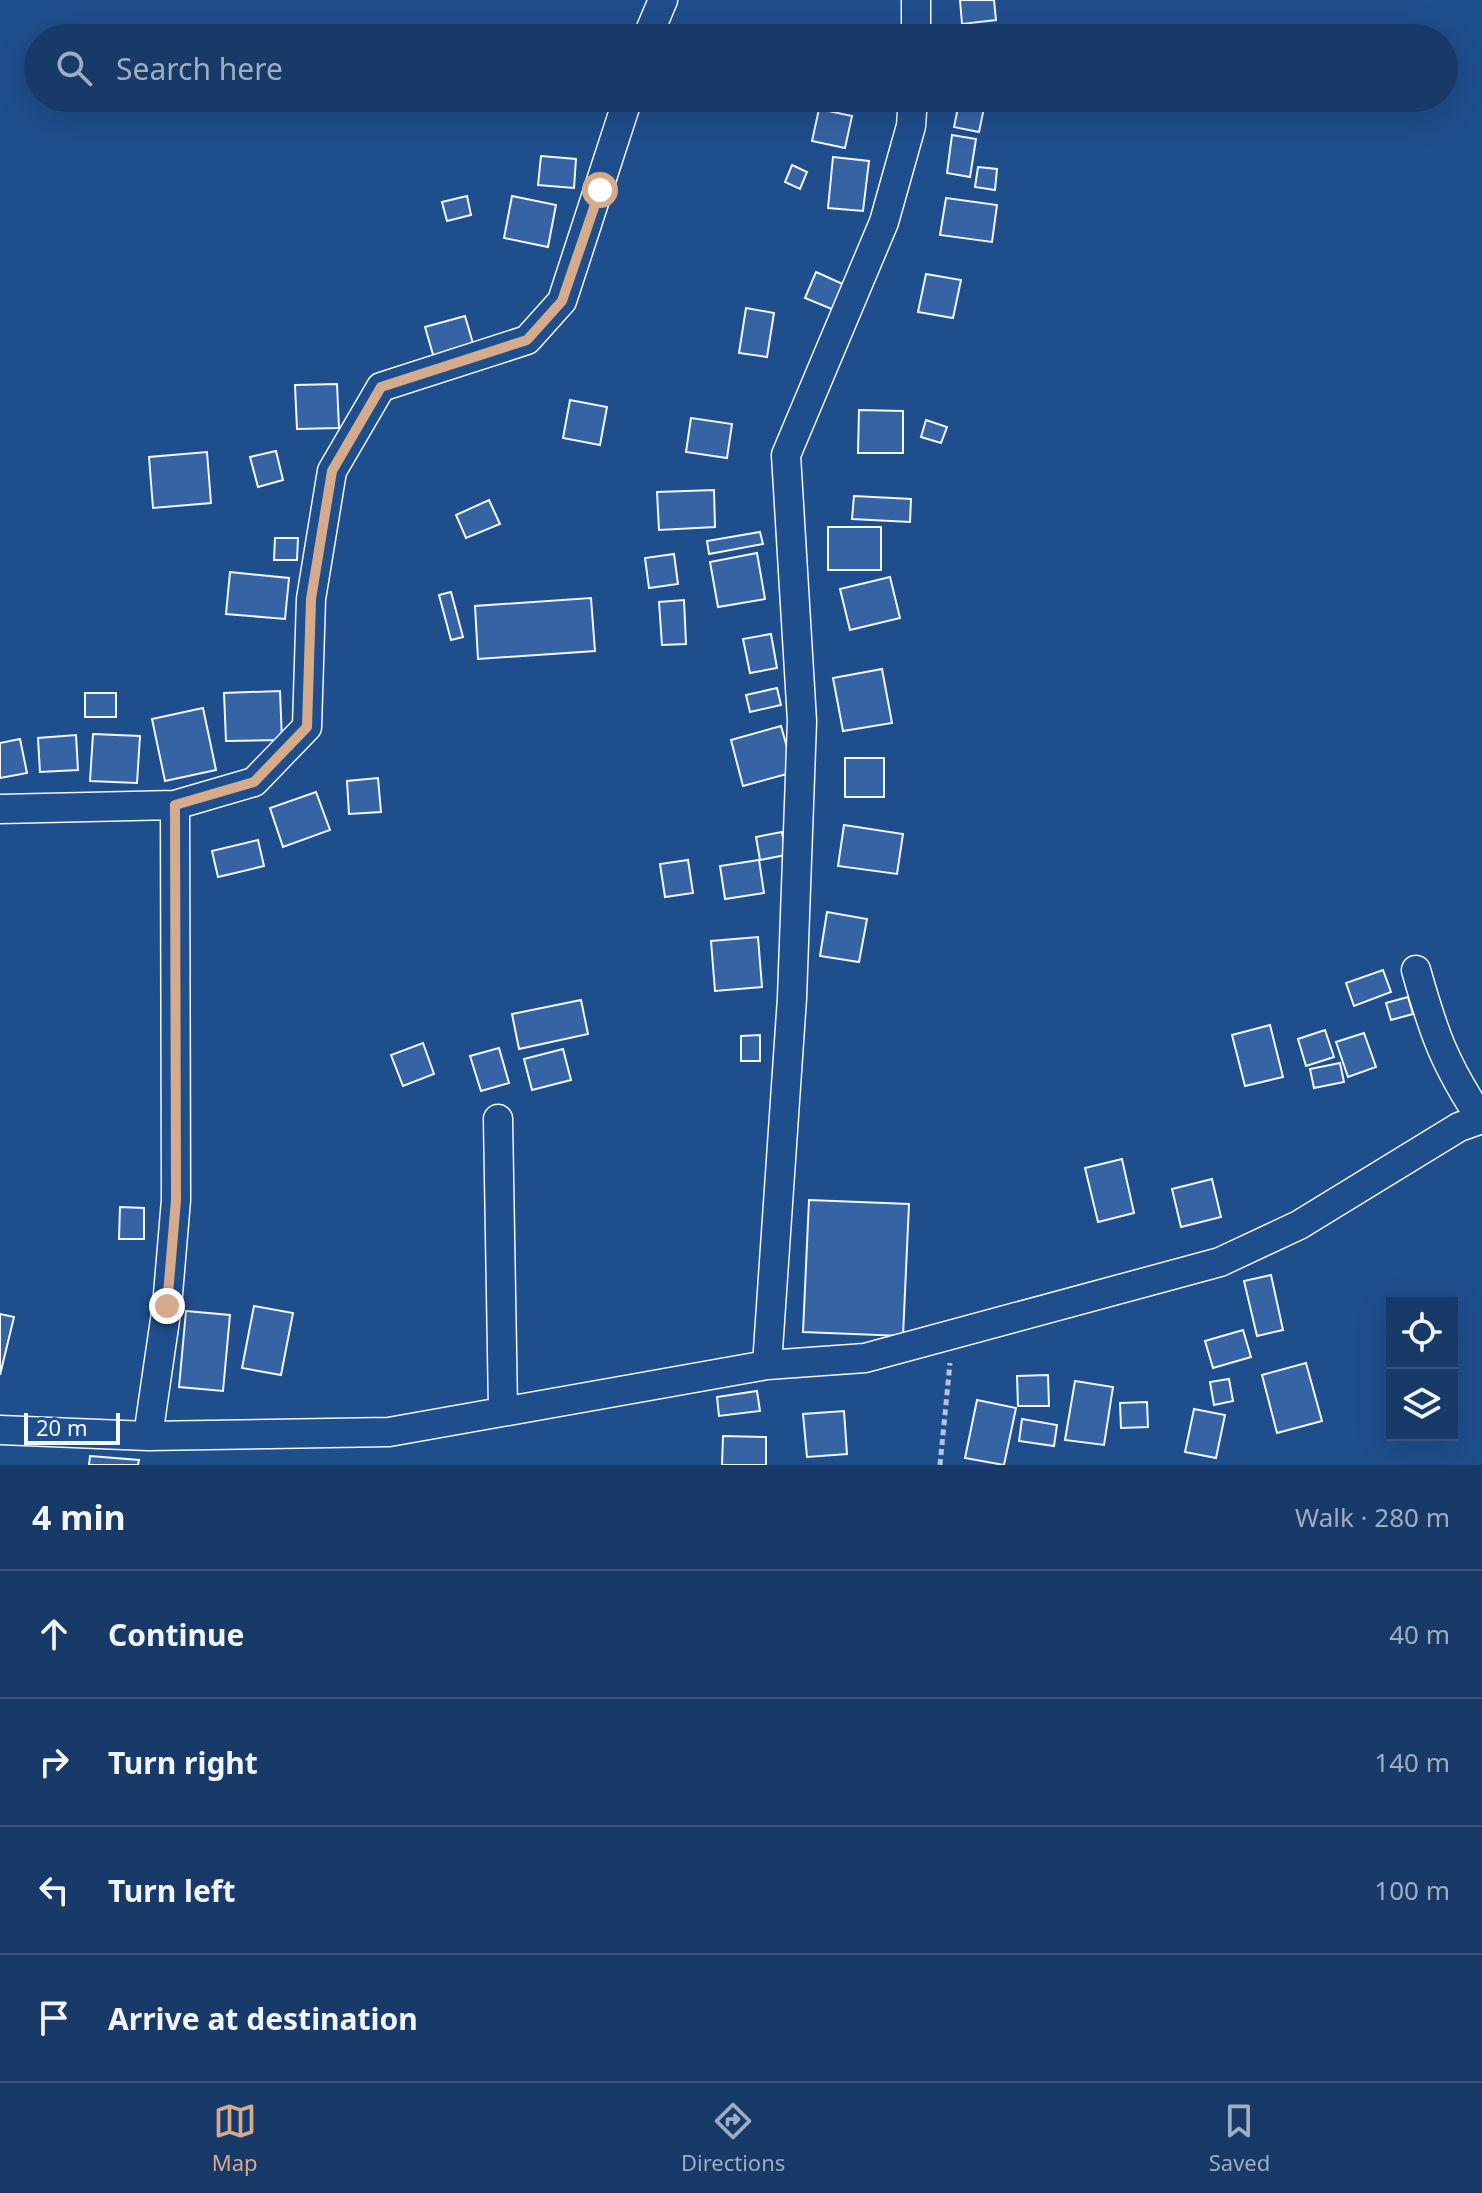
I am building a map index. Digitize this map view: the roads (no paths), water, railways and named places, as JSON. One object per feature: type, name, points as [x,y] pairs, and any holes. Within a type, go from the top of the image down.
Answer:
[{"type":"street","points":[[653,24],[663,0]]},
{"type":"street","points":[[916,0],[916,24]]},
{"type":"street","points":[[0,809],[175,805],[254,782],[307,727],[311,599],[332,471],[381,387],[527,340],[562,301],[623,112]]},
{"type":"street","points":[[767,1365],[792,998],[802,721],[786,455],[884,222],[911,126],[912,112]]},
{"type":"street","points":[[148,1436],[167,1306],[176,1200],[175,805]]},
{"type":"street","points":[[0,1430],[148,1436],[389,1432],[503,1409],[767,1365],[865,1358],[1220,1262],[1299,1225],[1459,1127],[1482,1119],[1449,1071],[1435,1040],[1416,970]]},
{"type":"street","points":[[498,1119],[503,1409]]}]
